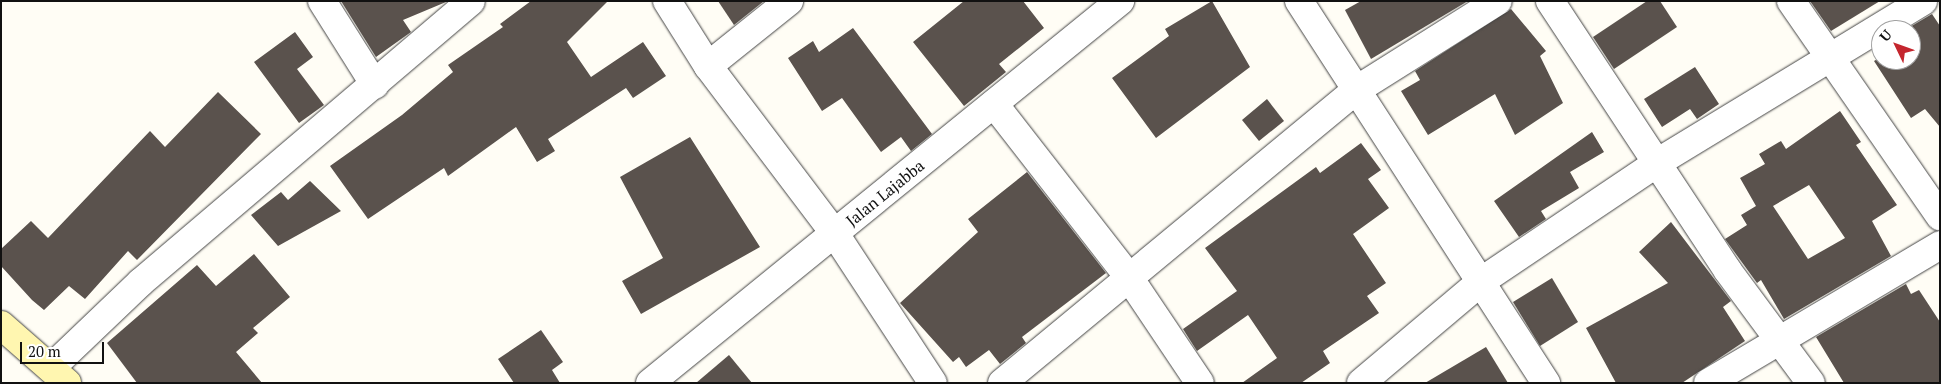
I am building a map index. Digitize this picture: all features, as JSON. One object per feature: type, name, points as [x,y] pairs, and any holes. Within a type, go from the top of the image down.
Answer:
[{"type":"street","points":[[322,1],[376,85]]},
{"type":"street","points":[[1,325],[59,376],[134,289],[376,85],[471,1]]},
{"type":"street","points":[[667,1],[708,66],[835,234],[933,383]]},
{"type":"street","points":[[708,66],[789,1]]},
{"type":"street","name":"Jalan Lajabba","points":[[650,383],[1120,1]]},
{"type":"street","points":[[1300,1],[1483,280],[1546,383]]},
{"type":"street","points":[[1002,383],[1358,89],[1498,1]]},
{"type":"street","points":[[1550,1],[1660,161],[1728,271],[1811,383]]},
{"type":"street","points":[[1791,1],[1830,60],[1940,216]]},
{"type":"street","points":[[1361,383],[1483,280],[1660,161],[1830,60],[1923,1]]},
{"type":"street","points":[[994,104],[1130,279],[1200,383]]},
{"type":"street","points":[[1708,383],[1940,245]]},
{"type":"building","points":[[341,1],[446,2],[403,20],[411,32],[376,57]]},
{"type":"building","points":[[531,1],[608,1],[567,42],[591,77],[643,42],[666,76],[633,98],[626,88],[548,139],[555,151],[537,162],[516,127],[448,176],[444,168],[368,219],[330,166],[402,115],[453,72],[448,65],[503,27],[500,24]]},
{"type":"building","points":[[718,1],[764,1],[734,25]]},
{"type":"building","points":[[964,1],[1023,1],[1044,28],[999,64],[1006,72],[964,106],[913,42]]},
{"type":"building","points":[[1212,1],[1250,67],[1156,138],[1112,78],[1169,36],[1165,29]]},
{"type":"building","points":[[1361,1],[1468,1],[1371,59],[1345,10]]},
{"type":"building","points":[[1647,1],[1660,1],[1677,27],[1614,69],[1593,37]]},
{"type":"building","points":[[1810,1],[1880,1],[1831,31]]},
{"type":"building","points":[[1511,9],[1546,51],[1540,56],[1563,103],[1515,135],[1495,94],[1428,135],[1401,91],[1420,80],[1415,71]]},
{"type":"building","points":[[1932,14],[1940,26],[1940,127],[1925,109],[1911,118],[1880,70],[1921,70],[1921,21]]},
{"type":"building","points":[[853,28],[932,134],[911,151],[901,137],[881,152],[842,98],[822,111],[788,58],[813,41],[819,52]]},
{"type":"building","points":[[295,32],[313,57],[297,69],[324,105],[299,123],[254,62]]},
{"type":"building","points":[[1695,67],[1719,104],[1697,119],[1690,109],[1662,127],[1644,99]]},
{"type":"building","points":[[218,92],[261,134],[137,260],[128,251],[85,299],[69,286],[44,310],[32,300],[1,266],[1,249],[31,221],[48,238],[150,131],[165,147]]},
{"type":"building","points":[[1267,99],[1284,121],[1259,141],[1242,120]]},
{"type":"building","points":[[1840,111],[1861,142],[1856,145],[1897,205],[1872,221],[1891,256],[1784,319],[1761,280],[1757,283],[1725,239],[1747,225],[1741,215],[1756,206],[1740,178],[1765,164],[1759,154],[1781,141],[1786,149]],"holes":[[[1809,185],[1845,238],[1808,259],[1773,206]]]},
{"type":"building","points":[[1592,132],[1604,152],[1570,172],[1579,188],[1541,211],[1546,219],[1519,237],[1494,201]]},
{"type":"building","points":[[690,137],[760,247],[641,314],[622,281],[663,258],[620,177]]},
{"type":"building","points":[[1361,143],[1381,170],[1368,179],[1389,208],[1353,234],[1386,283],[1367,296],[1379,313],[1323,351],[1330,363],[1301,383],[1242,383],[1277,358],[1248,315],[1197,351],[1183,329],[1237,291],[1205,248],[1316,167],[1320,173]]},
{"type":"building","points":[[1027,172],[1106,273],[1022,337],[1026,343],[1000,364],[989,350],[966,367],[959,357],[953,362],[900,303],[978,232],[968,219]]},
{"type":"building","points":[[310,181],[341,211],[278,246],[251,215],[281,192],[288,200]]},
{"type":"building","points":[[1671,222],[1731,301],[1723,307],[1745,341],[1682,383],[1616,383],[1586,328],[1668,283],[1639,252]]},
{"type":"building","points":[[254,254],[290,297],[253,328],[258,333],[236,352],[262,383],[137,383],[107,343],[197,265],[216,286]]},
{"type":"building","points":[[1552,278],[1578,322],[1540,346],[1513,302]]},
{"type":"building","points":[[1906,284],[1911,294],[1919,290],[1940,322],[1940,383],[1844,383],[1816,337]]},
{"type":"building","points":[[541,330],[563,362],[552,370],[560,383],[514,383],[498,359]]},
{"type":"building","points":[[1486,347],[1508,383],[1425,383]]},
{"type":"building","points":[[729,355],[752,383],[696,383]]}]
